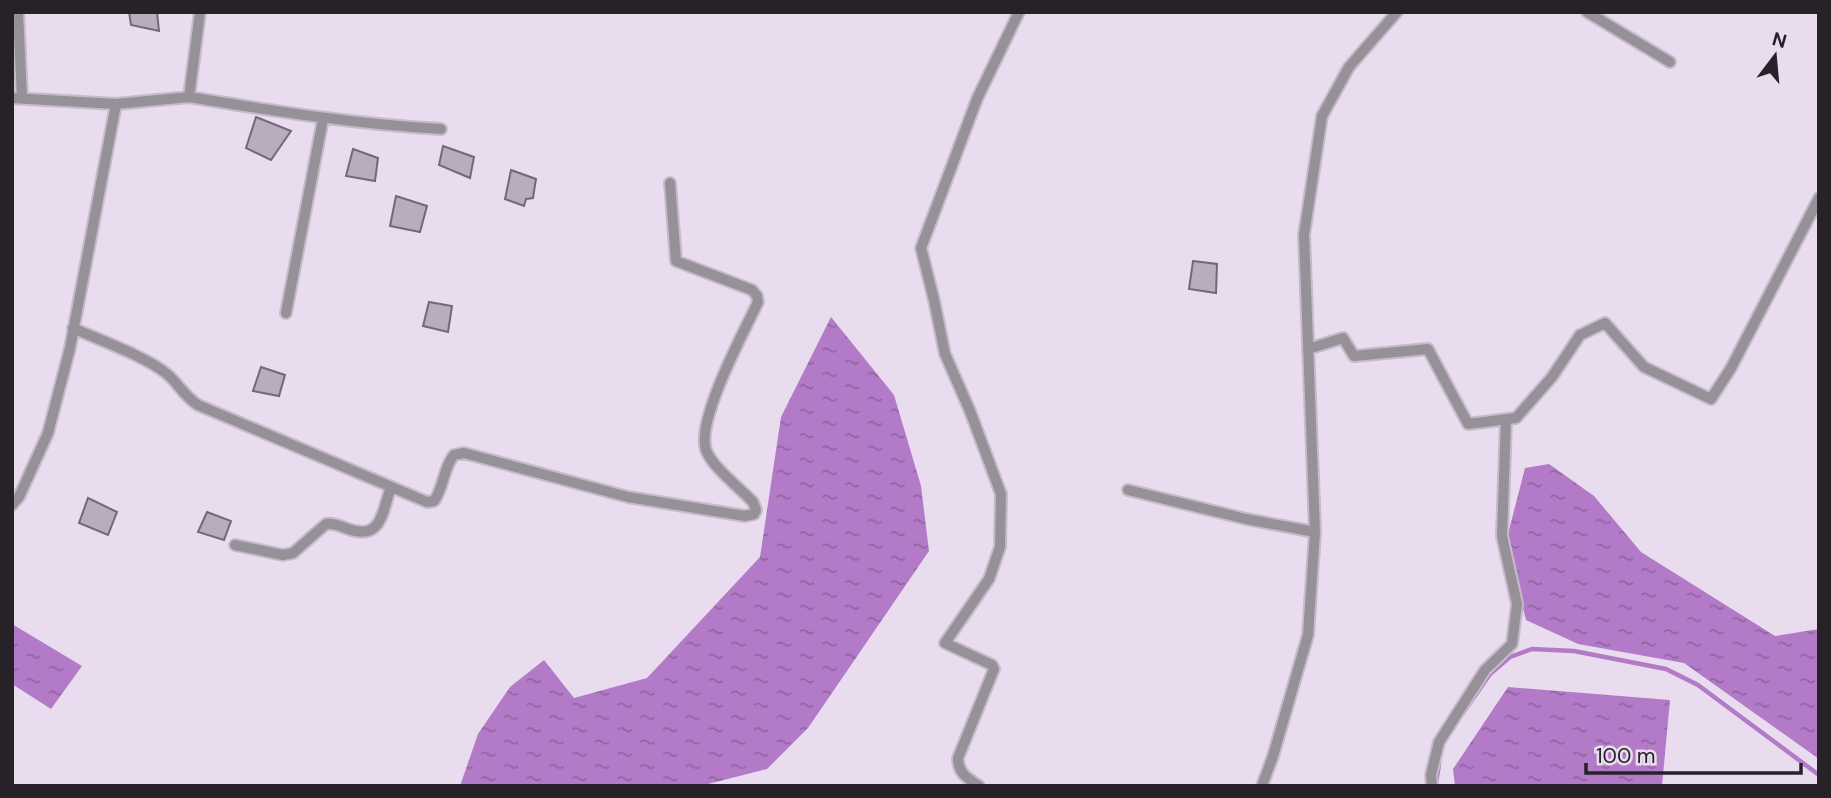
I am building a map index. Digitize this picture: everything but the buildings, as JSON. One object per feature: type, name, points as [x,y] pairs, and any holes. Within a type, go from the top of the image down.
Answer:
[{"type":"street","points":[[18,12],[17,98],[116,104],[189,97],[323,119],[441,130]]},
{"type":"street","points":[[189,97],[200,12]]},
{"type":"street","points":[[979,786],[965,777],[958,768],[958,758],[994,669],[992,665],[945,643],[989,579],[1000,547],[1001,494],[945,354],[920,248],[977,99],[1019,12]]},
{"type":"street","points":[[1262,786],[1308,635],[1315,532],[1304,235],[1322,116],[1349,66],[1397,12]]},
{"type":"street","points":[[1587,12],[1670,62]]},
{"type":"street","points":[[12,505],[19,497],[48,433],[73,328],[116,104]]},
{"type":"street","points":[[286,313],[323,119]]},
{"type":"street","points":[[73,328],[156,366],[169,375],[185,396],[198,405],[427,502],[433,501],[438,495],[449,460],[454,455],[464,453],[628,497],[737,516],[754,514],[756,510],[753,502],[711,459],[705,448],[704,436],[716,393],[758,302],[757,296],[752,290],[676,261],[670,183]]},
{"type":"street","points":[[1308,349],[1343,338],[1354,356],[1428,349],[1468,424],[1516,418],[1552,377],[1580,335],[1605,323],[1644,367],[1710,400],[1731,368],[1819,198]]},
{"type":"street","points":[[1432,786],[1431,775],[1439,742],[1485,670],[1512,644],[1517,604],[1502,536],[1506,420]]},
{"type":"street","points":[[235,545],[283,555],[293,552],[326,524],[332,523],[361,534],[367,533],[378,524],[391,487]]},
{"type":"street","points":[[1128,489],[1246,519],[1315,532]]},
{"type":"water","points":[[831,317],[894,395],[921,486],[929,551],[808,728],[767,769],[700,786],[460,786],[478,734],[510,687],[544,660],[574,698],[647,678],[760,557],[781,417]]},
{"type":"water","points":[[1549,464],[1594,496],[1641,552],[1775,636],[1819,629],[1819,759],[1684,663],[1578,644],[1526,620],[1506,542],[1525,468]]},
{"type":"water","points":[[12,624],[82,666],[51,709],[12,684]]},
{"type":"water","points":[[1508,687],[1670,700],[1662,786],[1455,786],[1453,769]]},
{"type":"waterway","points":[[1463,713],[1490,674],[1510,657],[1532,649],[1574,651],[1666,669],[1698,685],[1819,775]]},
{"type":"waterway","points":[[1436,783],[1439,764]]}]
